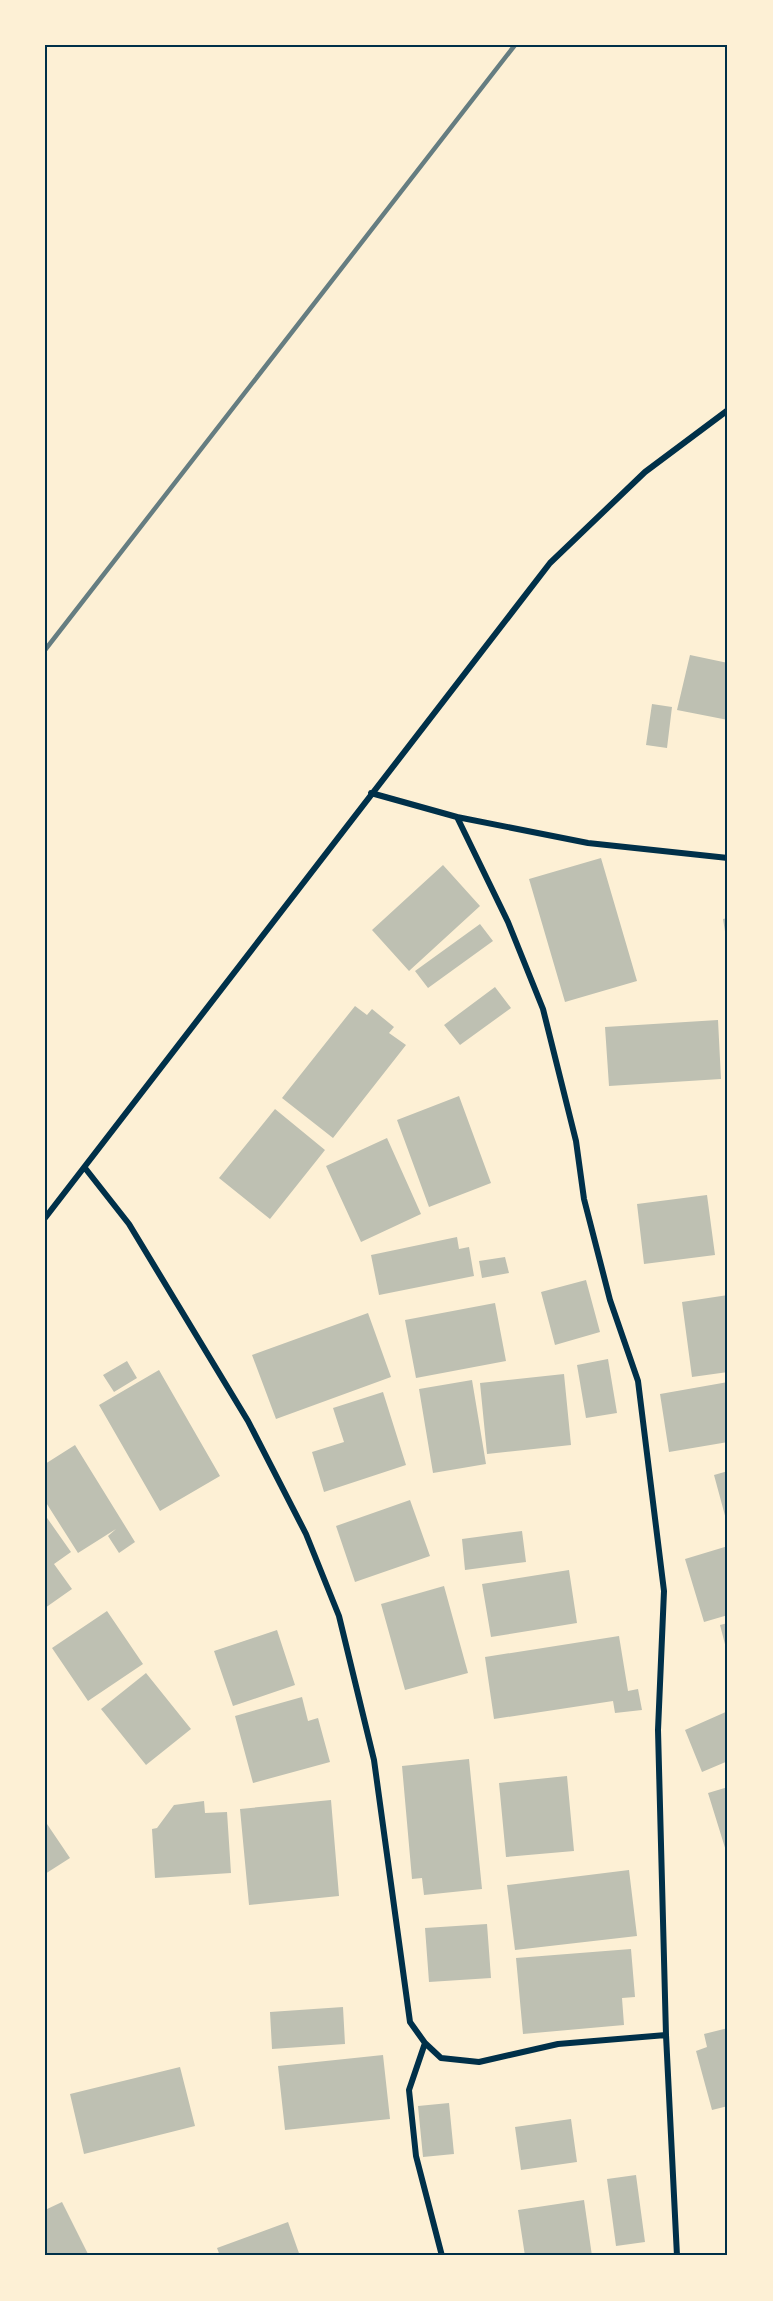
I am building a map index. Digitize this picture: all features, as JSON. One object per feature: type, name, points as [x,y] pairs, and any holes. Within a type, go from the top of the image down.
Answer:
[{"type":"street","points":[[45,1218],[370,793],[550,563],[645,472],[728,410]]},
{"type":"street","points":[[370,793],[457,817],[588,843],[728,858]]},
{"type":"street","points":[[457,817],[508,922],[543,1009],[576,1141],[584,1199],[610,1300],[638,1381],[664,1591],[658,1730],[666,2035],[677,2256]]},
{"type":"street","points":[[85,1168],[129,1224],[248,1421],[306,1534],[335,1605],[374,1760],[410,2022],[425,2043],[441,2058],[479,2062],[558,2044],[666,2035]]},
{"type":"street","points":[[425,2043],[409,2090],[416,2156],[442,2256]]},
{"type":"building","points":[[690,655],[728,663],[728,720],[677,710]]},
{"type":"building","points":[[652,704],[672,707],[667,748],[646,745]]},
{"type":"building","points":[[601,858],[637,981],[565,1002],[529,879]]},
{"type":"building","points":[[443,865],[480,906],[409,971],[372,930]]},
{"type":"building","points":[[728,918],[728,944],[727,944],[723,919]]},
{"type":"building","points":[[480,924],[493,941],[428,988],[415,971]]},
{"type":"building","points":[[495,987],[511,1008],[460,1045],[444,1025]]},
{"type":"building","points":[[355,1006],[367,1015],[372,1009],[394,1027],[389,1033],[406,1045],[333,1138],[282,1098]]},
{"type":"building","points":[[718,1020],[721,1079],[609,1086],[605,1027]]},
{"type":"building","points":[[459,1096],[491,1183],[429,1207],[397,1120]]},
{"type":"building","points":[[275,1109],[325,1150],[270,1219],[219,1178]]},
{"type":"building","points":[[387,1138],[421,1214],[361,1242],[326,1166]]},
{"type":"building","points":[[707,1195],[715,1255],[644,1264],[637,1204]]},
{"type":"building","points":[[457,1237],[459,1249],[469,1247],[474,1276],[379,1295],[371,1255]]},
{"type":"building","points":[[505,1257],[509,1273],[482,1278],[479,1261]]},
{"type":"building","points":[[586,1280],[600,1332],[555,1345],[541,1292]]},
{"type":"building","points":[[728,1295],[728,1372],[692,1377],[682,1302]]},
{"type":"building","points":[[495,1303],[506,1361],[416,1378],[405,1320]]},
{"type":"building","points":[[368,1313],[391,1377],[276,1419],[252,1355]]},
{"type":"building","points":[[608,1359],[617,1413],[586,1418],[577,1365]]},
{"type":"building","points":[[127,1361],[137,1378],[114,1392],[103,1375]]},
{"type":"building","points":[[159,1370],[220,1476],[160,1511],[99,1405]]},
{"type":"building","points":[[564,1374],[571,1445],[487,1454],[480,1383]]},
{"type":"building","points":[[472,1380],[486,1464],[433,1473],[419,1389]]},
{"type":"building","points":[[728,1382],[728,1442],[669,1452],[660,1394]]},
{"type":"building","points":[[383,1392],[406,1465],[324,1492],[312,1452],[344,1442],[333,1408]]},
{"type":"building","points":[[75,1445],[135,1542],[119,1553],[108,1536],[116,1529],[78,1553],[45,1501],[45,1464]]},
{"type":"building","points":[[728,1471],[728,1523],[727,1523],[714,1475]]},
{"type":"building","points":[[410,1500],[430,1556],[355,1582],[336,1526]]},
{"type":"building","points":[[45,1515],[71,1552],[54,1564],[72,1589],[45,1608]]},
{"type":"building","points":[[522,1531],[526,1562],[465,1570],[462,1539]]},
{"type":"building","points":[[728,1546],[728,1615],[704,1622],[685,1559]]},
{"type":"building","points":[[569,1570],[577,1623],[491,1637],[482,1584]]},
{"type":"building","points":[[444,1586],[468,1673],[405,1690],[381,1604]]},
{"type":"building","points":[[107,1611],[143,1664],[88,1701],[52,1648]]},
{"type":"building","points":[[728,1623],[728,1652],[727,1652],[720,1625]]},
{"type":"building","points":[[277,1630],[295,1685],[233,1706],[214,1651]]},
{"type":"building","points":[[619,1636],[628,1691],[638,1689],[642,1710],[615,1713],[613,1701],[494,1719],[485,1657]]},
{"type":"building","points":[[146,1673],[191,1729],[146,1765],[101,1709]]},
{"type":"building","points":[[302,1697],[308,1721],[318,1718],[330,1762],[253,1783],[235,1716]]},
{"type":"building","points":[[728,1711],[728,1761],[702,1772],[685,1730]]},
{"type":"building","points":[[469,1759],[482,1889],[424,1895],[422,1878],[412,1879],[402,1766]]},
{"type":"building","points":[[567,1776],[574,1851],[506,1857],[499,1783]]},
{"type":"building","points":[[728,1787],[728,1851],[726,1851],[708,1793]]},
{"type":"building","points":[[331,1800],[339,1896],[249,1905],[240,1809]]},
{"type":"building","points":[[204,1801],[205,1813],[227,1812],[231,1873],[155,1878],[152,1829],[157,1828],[174,1805]]},
{"type":"building","points":[[45,1821],[70,1858],[45,1874]]},
{"type":"building","points":[[629,1870],[637,1936],[515,1950],[507,1885]]},
{"type":"building","points":[[487,1924],[491,1978],[429,1982],[425,1928]]},
{"type":"building","points":[[631,1949],[635,1997],[622,1998],[624,2025],[523,2034],[516,1958]]},
{"type":"building","points":[[343,2007],[345,2044],[272,2049],[270,2012]]},
{"type":"building","points":[[728,2028],[728,2106],[712,2110],[696,2051],[707,2047],[704,2034]]},
{"type":"building","points":[[383,2055],[390,2119],[285,2130],[278,2066]]},
{"type":"building","points":[[180,2067],[195,2126],[84,2154],[70,2094]]},
{"type":"building","points":[[449,2103],[454,2154],[423,2157],[418,2106]]},
{"type":"building","points":[[571,2119],[577,2162],[521,2170],[515,2127]]},
{"type":"building","points":[[636,2175],[645,2242],[616,2246],[607,2179]]},
{"type":"building","points":[[584,2200],[592,2256],[525,2256],[518,2210]]},
{"type":"building","points":[[62,2202],[89,2256],[45,2256],[45,2210]]},
{"type":"building","points":[[288,2222],[300,2256],[220,2256],[217,2248]]},
{"type":"railway","points":[[45,650],[515,45]]}]
